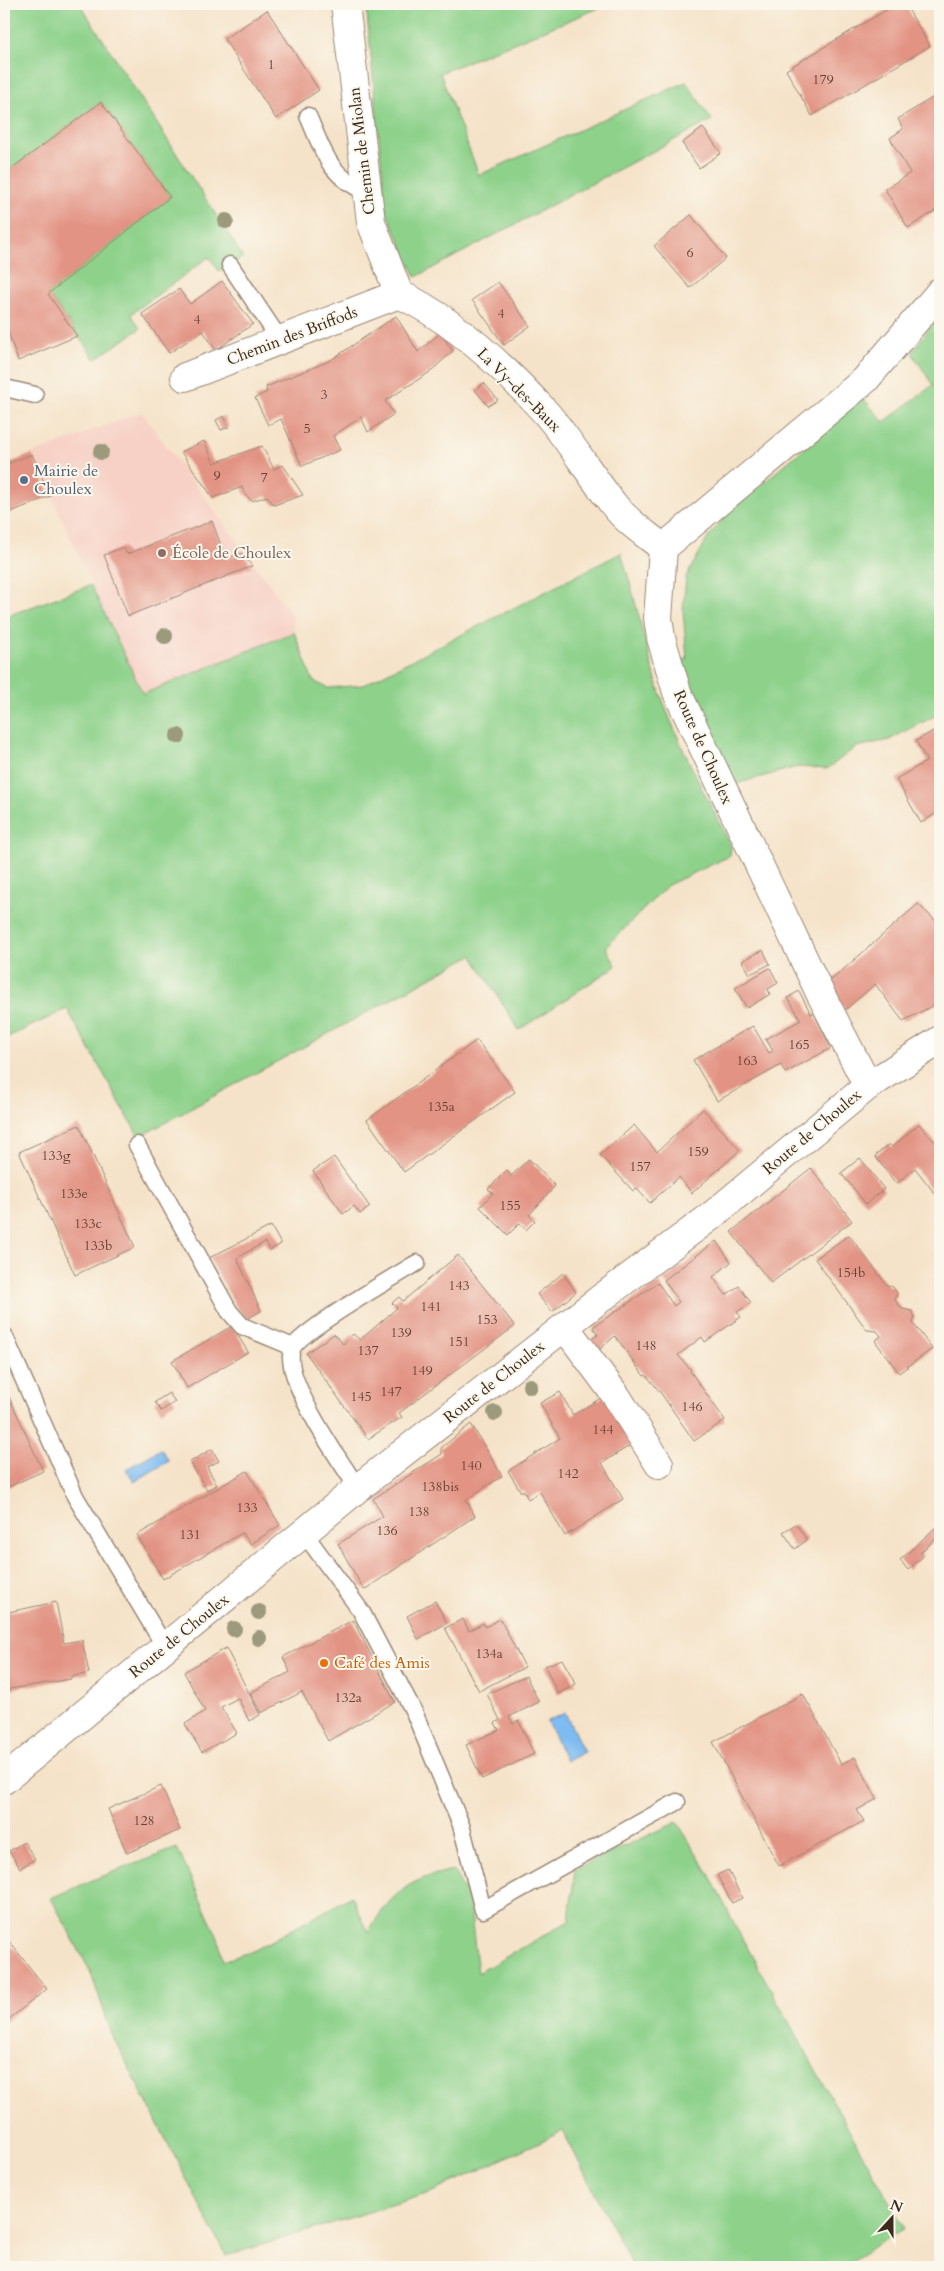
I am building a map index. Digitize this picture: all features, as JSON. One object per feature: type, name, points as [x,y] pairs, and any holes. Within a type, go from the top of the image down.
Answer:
[{"type":"street","name":"Chemin de Miolan","points":[[345,4],[371,222],[399,294]]},
{"type":"street","points":[[662,548],[865,380],[940,292]]},
{"type":"street","name":"Chemin des Briffods","points":[[185,377],[399,294]]},
{"type":"street","name":"La Vy-des-Baux","points":[[399,294],[421,305],[461,333],[506,374],[545,413],[576,452],[614,506],[662,548]]},
{"type":"street","name":"Route de Choulex","points":[[4,1780],[358,1488],[710,1217],[868,1086],[818,991],[677,692],[660,638],[658,618],[662,548]]},
{"type":"street","points":[[868,1086],[940,1040]]},
{"type":"street","points":[[565,1327],[617,1397],[658,1464]]},
{"type":"lane","points":[[308,116],[335,172],[348,184],[367,192]]},
{"type":"lane","points":[[230,265],[280,340]]},
{"type":"lane","points":[[5,388],[35,395]]},
{"type":"lane","points":[[137,1145],[229,1311],[242,1326],[293,1347]]},
{"type":"lane","points":[[358,1488],[326,1442],[301,1392],[290,1356],[293,1347],[324,1321],[417,1263]]},
{"type":"lane","points":[[4,1335],[75,1496],[165,1648]]},
{"type":"lane","points":[[304,1534],[361,1611],[414,1712],[461,1825],[483,1910],[677,1802]]},
{"type":"shaded area","name":"École de Choulex","points":[[141,412],[292,615],[294,632],[143,694],[32,454]]},
{"type":"green space","points":[[4,4],[80,4],[243,257],[220,272],[209,257],[131,314],[140,329],[95,359],[48,294],[170,197],[101,102],[4,174]]},
{"type":"green space","points":[[366,4],[609,4],[440,73],[479,175],[686,82],[712,120],[416,277],[386,211]]},
{"type":"green space","points":[[940,313],[940,713],[889,740],[856,747],[827,769],[797,767],[732,785],[690,691],[681,661],[687,659],[683,611],[686,577],[709,536],[729,512],[863,398],[884,422],[933,385],[912,353]]},
{"type":"green space","points":[[621,553],[667,713],[684,752],[731,846],[730,856],[668,885],[606,947],[616,966],[519,1030],[472,955],[139,1137],[67,1009],[4,1039],[4,617],[91,585],[143,694],[294,632],[313,681],[328,688],[363,685]]},
{"type":"green space","points":[[677,1822],[707,1870],[738,1931],[904,2228],[841,2267],[633,2267],[563,2131],[430,2193],[226,2256],[113,2037],[90,1971],[51,1898],[177,1848],[218,1938],[223,1961],[255,1950],[352,1896],[368,1932],[385,1907],[412,1883],[453,1870],[469,1899],[478,1973],[569,1921],[575,1869]]},
{"type":"water","points":[[161,1449],[169,1461],[134,1482],[126,1469]]},
{"type":"water","points":[[565,1713],[584,1752],[566,1761],[547,1721]]},
{"type":"building","points":[[896,4],[905,4],[930,46],[812,116],[786,70]]},
{"type":"building","points":[[267,10],[319,90],[276,119],[224,39]]},
{"type":"building","points":[[940,93],[940,208],[908,228],[885,189],[910,173],[890,138],[903,129],[898,119]]},
{"type":"building","points":[[101,102],[170,197],[48,294],[77,336],[18,361],[4,320],[4,174]]},
{"type":"building","points":[[703,128],[721,153],[699,168],[682,143]]},
{"type":"building","points":[[691,215],[726,258],[690,288],[654,246]]},
{"type":"building","points":[[222,281],[253,324],[216,350],[203,331],[169,353],[142,314],[179,289],[190,304]]},
{"type":"building","points":[[498,282],[530,326],[504,345],[472,300]]},
{"type":"building","points":[[396,316],[418,352],[440,333],[453,351],[430,372],[385,401],[394,414],[368,432],[361,417],[333,436],[340,450],[302,466],[281,419],[268,425],[255,398],[267,392],[266,387],[331,360]]},
{"type":"building","points":[[484,383],[498,400],[488,406],[475,390]]},
{"type":"building","points":[[224,416],[229,427],[221,430],[216,420]]},
{"type":"building","points":[[204,441],[214,463],[262,446],[274,469],[283,465],[303,495],[274,505],[267,496],[252,501],[244,493],[242,487],[213,498],[181,452]]},
{"type":"building","name":"Mairie de Choulex","points":[[32,454],[50,496],[4,515],[4,465]]},
{"type":"building","points":[[212,521],[226,559],[242,553],[252,566],[128,616],[104,555],[123,547],[127,554]]},
{"type":"building","points":[[940,727],[940,811],[921,823],[896,779],[927,761],[916,741]]},
{"type":"building","points":[[918,904],[940,925],[935,930],[940,936],[940,1002],[903,1021],[875,984],[845,1010],[829,982]]},
{"type":"building","points":[[763,950],[770,964],[750,974],[742,961]]},
{"type":"building","points":[[770,968],[778,983],[768,989],[770,994],[747,1008],[735,988]]},
{"type":"building","points":[[799,991],[811,1014],[814,1013],[831,1048],[785,1073],[781,1065],[717,1101],[693,1060],[753,1026],[769,1053],[773,1051],[766,1039],[801,1020],[788,998]]},
{"type":"building","points":[[477,1040],[515,1092],[404,1172],[367,1120]]},
{"type":"building","points":[[703,1109],[740,1150],[692,1193],[679,1177],[650,1203],[636,1188],[633,1191],[600,1155],[634,1125],[657,1152]]},
{"type":"building","points":[[919,1124],[937,1144],[940,1141],[940,1191],[936,1195],[915,1168],[896,1184],[875,1156],[889,1144],[892,1147]]},
{"type":"building","points":[[79,1125],[135,1247],[75,1275],[19,1152]]},
{"type":"building","points":[[334,1157],[370,1207],[360,1214],[354,1206],[343,1214],[313,1171]]},
{"type":"building","points":[[860,1158],[884,1189],[866,1204],[841,1173]]},
{"type":"building","points":[[529,1159],[555,1186],[529,1215],[535,1221],[526,1230],[520,1223],[508,1235],[480,1207],[493,1193],[488,1189],[507,1170],[511,1176]]},
{"type":"building","points":[[811,1168],[852,1221],[771,1283],[731,1232]]},
{"type":"building","points":[[271,1226],[281,1244],[270,1250],[265,1242],[237,1258],[261,1311],[247,1319],[237,1308],[209,1258]]},
{"type":"building","points":[[849,1235],[887,1285],[893,1287],[897,1293],[895,1300],[902,1309],[912,1311],[915,1317],[913,1323],[932,1349],[899,1373],[875,1341],[881,1336],[877,1331],[867,1330],[815,1259]]},
{"type":"building","points":[[716,1241],[731,1262],[713,1277],[726,1295],[739,1286],[751,1303],[737,1312],[741,1317],[705,1342],[702,1337],[678,1355],[691,1370],[725,1420],[694,1441],[660,1392],[646,1375],[644,1376],[615,1336],[599,1350],[591,1339],[598,1335],[593,1327],[658,1283],[674,1306],[679,1302],[664,1280]]},
{"type":"building","points":[[458,1255],[515,1326],[399,1413],[402,1417],[368,1439],[306,1353],[334,1334],[343,1344],[353,1334],[360,1340],[397,1308],[392,1303],[399,1297],[403,1301]]},
{"type":"building","points":[[563,1273],[576,1292],[552,1312],[537,1294]]},
{"type":"building","points":[[232,1326],[248,1352],[187,1388],[172,1361]]},
{"type":"building","points":[[4,1386],[43,1471],[4,1489]]},
{"type":"building","points":[[560,1392],[573,1415],[604,1396],[634,1443],[602,1463],[623,1499],[565,1536],[540,1492],[528,1499],[523,1490],[521,1492],[508,1471],[560,1438],[540,1403]]},
{"type":"building","points":[[169,1393],[175,1402],[161,1411],[155,1402]]},
{"type":"building","points":[[471,1424],[502,1476],[466,1500],[475,1516],[364,1590],[338,1544],[383,1516],[373,1499],[442,1454],[441,1448]]},
{"type":"building","points":[[212,1449],[219,1461],[207,1467],[217,1485],[207,1490],[190,1462]]},
{"type":"building","points":[[247,1471],[280,1525],[251,1544],[242,1533],[163,1579],[137,1535]]},
{"type":"building","points":[[796,1524],[807,1540],[795,1549],[783,1532]]},
{"type":"building","points":[[935,1528],[940,1535],[920,1553],[923,1556],[908,1570],[900,1560]]},
{"type":"building","points":[[435,1601],[447,1623],[418,1639],[407,1616]]},
{"type":"building","points":[[56,1602],[64,1643],[82,1640],[89,1673],[71,1677],[71,1679],[4,1690],[4,1613]]},
{"type":"building","points":[[463,1619],[469,1631],[483,1623],[485,1627],[500,1619],[525,1667],[479,1691],[445,1628]]},
{"type":"building","points":[[353,1620],[395,1702],[328,1741],[302,1692],[261,1713],[250,1693],[290,1672],[283,1657]]},
{"type":"building","points":[[226,1648],[260,1715],[249,1721],[238,1698],[221,1707],[237,1733],[202,1752],[185,1724],[205,1711],[184,1672]]},
{"type":"building","points":[[562,1659],[576,1684],[558,1694],[545,1666]]},
{"type":"building","points":[[526,1676],[539,1702],[509,1717],[513,1724],[518,1720],[534,1754],[482,1779],[466,1745],[499,1730],[495,1723],[500,1720],[487,1694]]},
{"type":"building","points":[[803,1694],[841,1764],[855,1757],[877,1799],[857,1810],[864,1821],[779,1866],[713,1742]]},
{"type":"building","points":[[161,1786],[180,1830],[127,1853],[108,1809]]},
{"type":"building","points":[[24,1842],[35,1859],[20,1868],[9,1851]]},
{"type":"building","points":[[728,1870],[742,1898],[732,1903],[717,1875]]},
{"type":"building","points":[[4,1935],[47,1989],[4,2023]]},
{"type":"place","name":"Mairie de Choulex","points":[[24,480]]},
{"type":"place","name":"École de Choulex","points":[[162,553]]},
{"type":"place","name":"Café des Amis","points":[[324,1663]]}]
